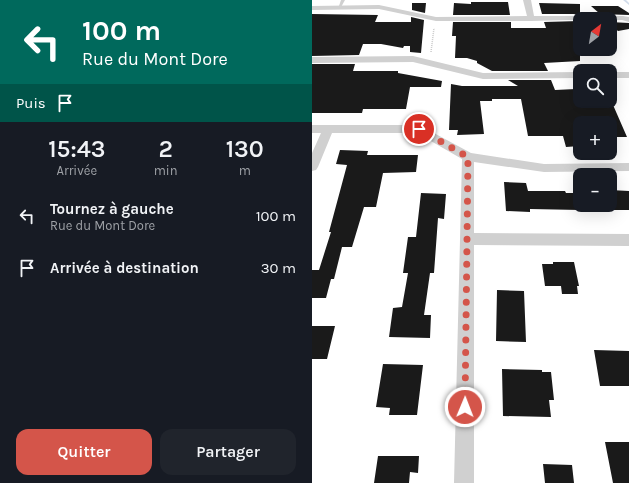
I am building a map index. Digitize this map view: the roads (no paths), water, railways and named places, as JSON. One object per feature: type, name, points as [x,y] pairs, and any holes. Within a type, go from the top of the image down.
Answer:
[{"type":"street","points":[[527,0],[530,19]]},
{"type":"street","points":[[312,8],[378,7],[436,19],[623,18],[629,20]]},
{"type":"street","points":[[312,60],[412,60],[482,76],[573,76]]},
{"type":"street","points":[[617,75],[629,75]]},
{"type":"street","points":[[312,129],[419,129],[468,157],[544,168],[629,167]]},
{"type":"street","points":[[312,167],[328,129]]},
{"type":"street","points":[[464,483],[468,157]]},
{"type":"street","points":[[468,239],[629,240]]},
{"type":"lane","points":[[339,8],[343,0]]},
{"type":"waterway","points":[[624,0],[629,4]]}]
